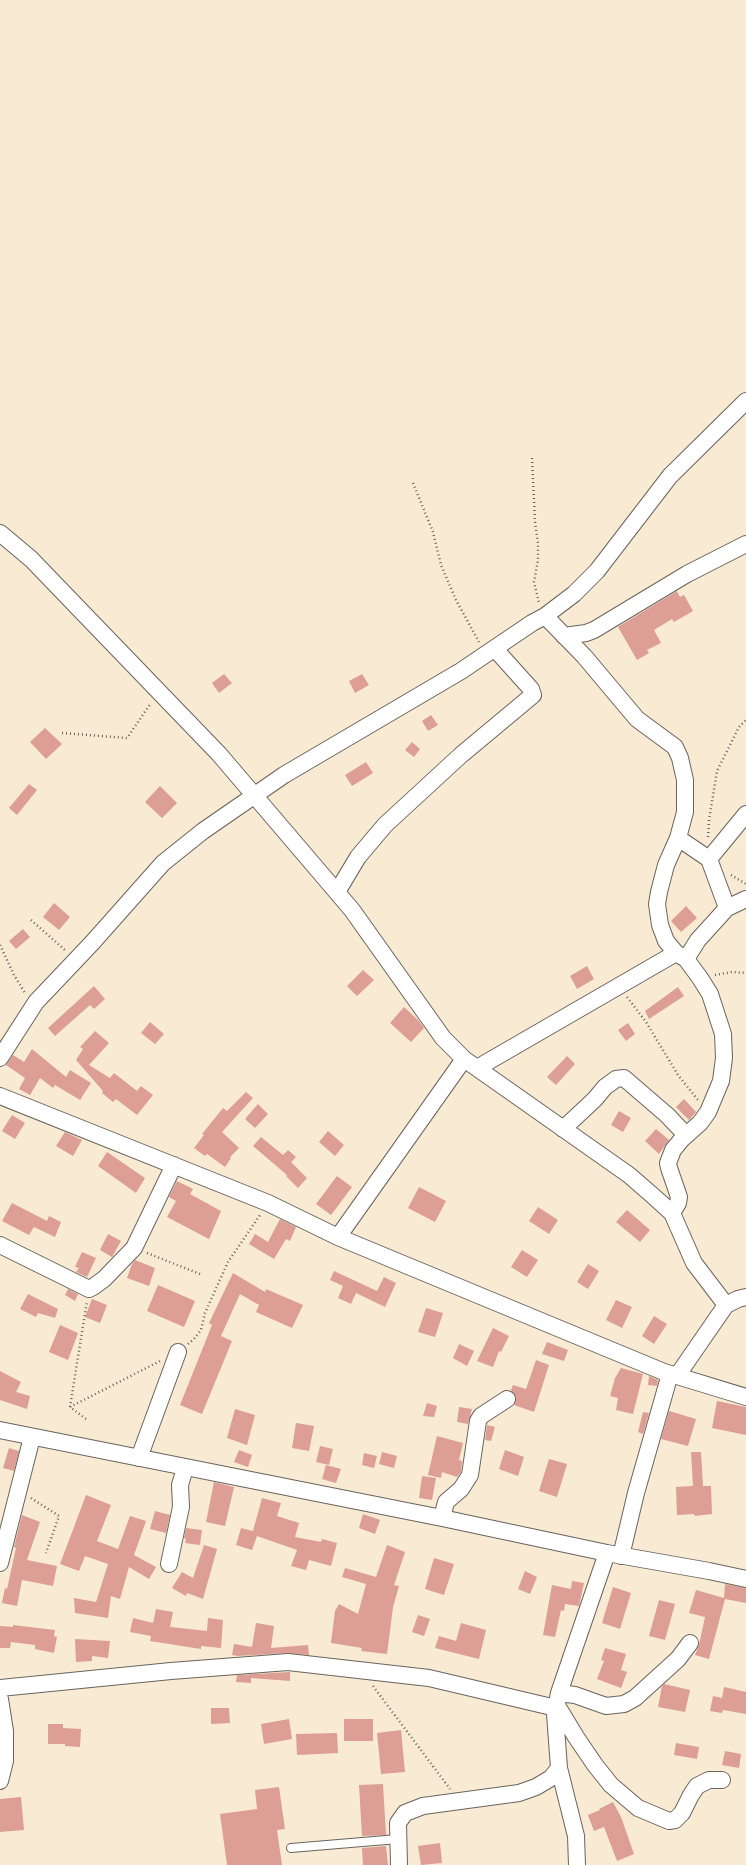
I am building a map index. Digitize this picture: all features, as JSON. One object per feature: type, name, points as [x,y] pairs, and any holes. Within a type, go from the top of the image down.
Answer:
[{"type":"street","points":[[0,1058],[36,1002],[163,863],[203,831],[284,775],[490,652],[532,623],[545,616],[589,581],[670,476],[746,401]]},
{"type":"street","points":[[0,533],[31,559],[160,691],[219,754],[337,892],[368,931],[427,1018],[443,1038],[464,1059],[629,1175],[672,1213],[694,1264],[726,1305]]},
{"type":"street","points":[[564,636],[586,633],[594,630],[687,574],[746,544]]},
{"type":"street","points":[[545,616],[584,656],[638,719],[670,741],[677,751],[685,780],[686,802],[678,838],[666,865],[657,904],[663,934],[700,978],[710,994],[723,1034],[724,1058],[721,1081],[708,1112],[700,1123],[686,1134],[673,1150],[668,1163],[679,1197],[678,1204],[672,1213]]},
{"type":"street","points":[[337,892],[358,857],[386,825],[461,755],[533,695],[531,689],[490,652]]},
{"type":"street","points":[[711,858],[746,814]]},
{"type":"street","points":[[678,838],[711,858],[727,908]]},
{"type":"street","points":[[477,1068],[620,986],[681,956],[698,940],[727,908],[746,898]]},
{"type":"street","points":[[338,1237],[464,1059]]},
{"type":"street","points":[[563,1129],[594,1099],[605,1086],[616,1079],[624,1078],[667,1115],[686,1134]]},
{"type":"street","points":[[0,1096],[268,1203],[338,1237],[673,1375],[746,1397]]},
{"type":"street","points":[[0,1245],[89,1289],[104,1279],[134,1248],[174,1165]]},
{"type":"street","points":[[577,1865],[578,1855],[571,1812],[556,1746],[557,1701],[636,1493],[673,1375],[726,1305],[746,1297]]},
{"type":"street","points":[[140,1458],[178,1352]]},
{"type":"street","points":[[442,1518],[446,1502],[461,1489],[470,1475],[478,1421],[481,1416],[507,1399]]},
{"type":"street","points":[[0,1430],[442,1518],[614,1554],[746,1579]]},
{"type":"street","points":[[0,1563],[32,1437]]},
{"type":"street","points":[[169,1564],[181,1507],[180,1485],[185,1468]]},
{"type":"street","points":[[0,1688],[269,1663],[307,1663],[429,1678],[557,1701],[575,1695],[606,1706],[624,1704],[635,1698],[678,1660],[690,1643]]},
{"type":"street","points":[[0,1699],[5,1731],[4,1761],[0,1781]]},
{"type":"street","points":[[557,1701],[576,1737],[599,1770],[611,1785],[638,1808],[669,1821],[675,1820],[682,1813],[691,1795],[698,1786],[709,1780],[722,1780]]},
{"type":"street","points":[[399,1865],[398,1823],[406,1813],[412,1809],[423,1806],[519,1793],[536,1787],[551,1778],[560,1768]]},
{"type":"lane","points":[[291,1848],[398,1839]]},
{"type":"path","points":[[532,458],[535,522],[538,543],[538,560],[534,582],[539,605],[545,616]]},
{"type":"path","points":[[413,483],[433,532],[442,565],[456,600],[490,652]]},
{"type":"path","points":[[62,733],[127,738],[160,691]]},
{"type":"path","points":[[711,858],[708,840],[709,820],[717,771],[739,727],[746,720]]},
{"type":"path","points":[[729,874],[746,884]]},
{"type":"path","points":[[30,920],[76,959]]},
{"type":"path","points":[[0,945],[25,994],[36,1002]]},
{"type":"path","points":[[700,978],[732,972],[746,973]]},
{"type":"path","points":[[620,986],[628,1000],[646,1022],[678,1075],[708,1112]]},
{"type":"path","points":[[70,1407],[178,1352],[194,1339],[201,1330],[205,1314],[228,1262],[268,1203]]},
{"type":"path","points":[[134,1248],[200,1274]]},
{"type":"path","points":[[70,1407],[89,1289]]},
{"type":"path","points":[[70,1407],[86,1419]]},
{"type":"path","points":[[19,1490],[59,1516],[46,1552]]},
{"type":"path","points":[[361,1669],[460,1801]]},
{"type":"building","points":[[677,591],[680,597],[684,595],[693,611],[674,622],[672,619],[654,630],[661,643],[647,650],[649,653],[637,660],[618,627]]},
{"type":"building","points":[[224,674],[232,683],[219,693],[212,683]]},
{"type":"building","points":[[362,674],[369,685],[355,693],[349,681]]},
{"type":"building","points":[[431,715],[438,725],[428,731],[422,721]]},
{"type":"building","points":[[45,728],[62,744],[46,759],[30,742]]},
{"type":"building","points":[[412,742],[420,749],[414,757],[405,750]]},
{"type":"building","points":[[366,762],[373,773],[352,786],[345,775]]},
{"type":"building","points":[[29,784],[37,790],[17,815],[9,808]]},
{"type":"building","points":[[160,786],[177,803],[162,818],[145,802]]},
{"type":"building","points":[[54,903],[70,917],[59,930],[43,917]]},
{"type":"building","points":[[686,906],[697,918],[681,932],[671,921]]},
{"type":"building","points":[[23,929],[30,937],[16,949],[9,941]]},
{"type":"building","points":[[587,966],[594,979],[577,989],[570,976]]},
{"type":"building","points":[[363,970],[374,980],[357,996],[347,986]]},
{"type":"building","points":[[94,986],[105,999],[94,1009],[90,1005],[55,1036],[48,1028]]},
{"type":"building","points":[[678,987],[684,996],[649,1019],[645,1011]]},
{"type":"building","points":[[404,1007],[419,1021],[424,1028],[411,1042],[390,1023]]},
{"type":"building","points":[[150,1022],[164,1034],[155,1044],[141,1033]]},
{"type":"building","points":[[628,1023],[635,1034],[626,1041],[618,1030]]},
{"type":"building","points":[[95,1031],[109,1043],[89,1065],[110,1078],[114,1073],[137,1091],[141,1086],[153,1095],[137,1115],[116,1099],[113,1102],[102,1093],[103,1091],[76,1060],[83,1049],[80,1047]]},
{"type":"building","points":[[32,1049],[66,1077],[70,1070],[91,1083],[80,1100],[55,1085],[53,1088],[40,1078],[30,1095],[19,1089],[25,1078],[6,1065],[13,1055],[24,1062]]},
{"type":"building","points":[[567,1056],[575,1064],[556,1085],[547,1077]]},
{"type":"building","points":[[246,1092],[253,1098],[222,1132],[239,1148],[230,1157],[231,1158],[225,1167],[207,1154],[205,1156],[194,1148],[204,1135],[202,1134],[223,1108],[227,1111]]},
{"type":"building","points":[[684,1099],[696,1112],[689,1120],[676,1107]]},
{"type":"building","points":[[258,1104],[268,1114],[255,1128],[245,1119]]},
{"type":"building","points":[[619,1111],[631,1118],[623,1132],[611,1125]]},
{"type":"building","points":[[12,1115],[25,1123],[15,1139],[2,1131]]},
{"type":"building","points":[[656,1129],[669,1140],[659,1154],[645,1141]]},
{"type":"building","points":[[328,1131],[344,1145],[335,1156],[319,1142]]},
{"type":"building","points":[[65,1132],[82,1140],[73,1156],[56,1146]]},
{"type":"building","points":[[261,1137],[283,1155],[288,1150],[296,1157],[291,1162],[307,1178],[298,1188],[286,1176],[287,1175],[253,1146]]},
{"type":"building","points":[[107,1152],[145,1178],[136,1193],[98,1166]]},
{"type":"building","points":[[337,1176],[352,1187],[331,1215],[316,1204]]},
{"type":"building","points":[[177,1181],[193,1189],[190,1194],[221,1211],[209,1239],[167,1217],[176,1201],[169,1197]]},
{"type":"building","points":[[419,1187],[446,1201],[435,1222],[408,1208]]},
{"type":"building","points":[[12,1203],[47,1221],[49,1216],[61,1222],[55,1237],[34,1227],[29,1235],[2,1221]]},
{"type":"building","points":[[538,1207],[558,1220],[549,1234],[529,1221]]},
{"type":"building","points":[[627,1210],[650,1230],[640,1242],[616,1222]]},
{"type":"building","points":[[280,1219],[296,1227],[290,1241],[286,1239],[274,1259],[249,1244],[255,1234],[268,1242]]},
{"type":"building","points":[[108,1234],[121,1241],[112,1257],[100,1250]]},
{"type":"building","points":[[522,1250],[538,1260],[527,1277],[511,1267]]},
{"type":"building","points":[[82,1252],[96,1258],[87,1277],[76,1272],[79,1268],[75,1267]]},
{"type":"building","points":[[135,1260],[155,1268],[149,1286],[127,1278]]},
{"type":"building","points":[[588,1264],[599,1271],[588,1289],[577,1282]]},
{"type":"building","points":[[334,1271],[377,1291],[384,1277],[396,1283],[385,1307],[356,1293],[351,1304],[338,1298],[343,1286],[330,1280]]},
{"type":"building","points":[[233,1273],[265,1292],[266,1289],[303,1305],[292,1328],[256,1312],[259,1305],[240,1294],[221,1336],[232,1341],[202,1414],[180,1405],[212,1325],[209,1323]]},
{"type":"building","points":[[158,1285],[195,1301],[184,1327],[147,1311]]},
{"type":"building","points":[[68,1289],[78,1294],[75,1301],[65,1295]]},
{"type":"building","points":[[28,1294],[58,1309],[55,1318],[38,1313],[36,1317],[20,1309]]},
{"type":"building","points":[[92,1299],[107,1305],[100,1323],[85,1317]]},
{"type":"building","points":[[616,1300],[632,1307],[622,1328],[606,1320]]},
{"type":"building","points":[[426,1308],[443,1313],[435,1337],[418,1332]]},
{"type":"building","points":[[654,1316],[667,1324],[654,1344],[642,1336]]},
{"type":"building","points":[[60,1325],[78,1333],[68,1360],[49,1352]]},
{"type":"building","points":[[493,1328],[509,1336],[501,1352],[499,1351],[493,1367],[477,1361]]},
{"type":"building","points":[[547,1342],[568,1350],[564,1361],[542,1354]]},
{"type":"building","points":[[459,1344],[474,1351],[467,1366],[453,1358]]},
{"type":"building","points":[[536,1360],[549,1365],[534,1412],[514,1405],[516,1398],[511,1390],[513,1385],[526,1389]]},
{"type":"building","points":[[621,1368],[643,1374],[633,1414],[616,1410],[618,1398],[610,1396],[615,1378]]},
{"type":"building","points":[[0,1371],[21,1382],[16,1392],[30,1396],[27,1409],[0,1400]]},
{"type":"building","points":[[649,1376],[658,1380],[657,1386],[648,1385]]},
{"type":"building","points":[[717,1401],[746,1407],[746,1435],[712,1428]]},
{"type":"building","points":[[427,1403],[437,1406],[434,1417],[423,1416]]},
{"type":"building","points":[[459,1407],[472,1409],[468,1424],[457,1422]]},
{"type":"building","points":[[235,1409],[255,1415],[247,1445],[227,1438]]},
{"type":"building","points":[[669,1411],[696,1419],[688,1446],[661,1439]]},
{"type":"building","points":[[643,1412],[649,1413],[643,1434],[638,1432]]},
{"type":"building","points":[[296,1423],[314,1426],[309,1451],[292,1448]]},
{"type":"building","points":[[487,1425],[495,1427],[491,1441],[485,1440]]},
{"type":"building","points":[[437,1436],[463,1443],[459,1460],[462,1461],[461,1472],[457,1477],[442,1472],[441,1478],[428,1475]]},
{"type":"building","points":[[320,1446],[333,1449],[329,1465],[316,1462]]},
{"type":"building","points":[[9,1448],[19,1451],[14,1471],[3,1468]]},
{"type":"building","points":[[239,1450],[252,1455],[248,1467],[234,1462]]},
{"type":"building","points":[[505,1450],[524,1457],[518,1476],[499,1469]]},
{"type":"building","points":[[382,1452],[397,1456],[394,1468],[379,1464]]},
{"type":"building","points":[[691,1452],[701,1452],[703,1486],[711,1486],[712,1514],[695,1516],[694,1514],[677,1515],[676,1487],[693,1486]]},
{"type":"building","points":[[364,1453],[377,1456],[374,1468],[362,1465]]},
{"type":"building","points":[[549,1459],[567,1464],[557,1497],[539,1491]]},
{"type":"building","points":[[326,1465],[341,1469],[336,1483],[322,1479]]},
{"type":"building","points":[[422,1476],[436,1478],[432,1500],[419,1498]]},
{"type":"building","points":[[214,1482],[234,1487],[225,1526],[206,1522]]},
{"type":"building","points":[[86,1495],[111,1505],[97,1541],[118,1549],[130,1516],[146,1521],[134,1555],[156,1567],[149,1579],[129,1567],[120,1599],[111,1596],[108,1618],[75,1613],[74,1598],[96,1602],[108,1564],[85,1556],[79,1571],[60,1564]]},
{"type":"building","points":[[262,1498],[281,1503],[277,1516],[299,1523],[295,1537],[321,1542],[322,1539],[337,1543],[331,1566],[309,1560],[306,1570],[291,1566],[297,1550],[257,1536],[252,1550],[236,1545],[241,1528],[253,1531]]},
{"type":"building","points":[[155,1511],[170,1515],[166,1533],[150,1529]]},
{"type":"building","points":[[363,1514],[380,1520],[375,1534],[359,1528]]},
{"type":"building","points":[[22,1515],[40,1522],[27,1560],[57,1566],[53,1586],[22,1580],[17,1606],[2,1603],[5,1588],[7,1589],[16,1548],[14,1547]]},
{"type":"building","points":[[186,1528],[202,1530],[200,1545],[185,1543],[186,1539],[184,1538]]},
{"type":"building","points":[[204,1545],[217,1549],[203,1599],[187,1593],[186,1596],[172,1588],[182,1572],[193,1578]]},
{"type":"building","points":[[387,1545],[405,1552],[394,1585],[399,1586],[393,1607],[387,1654],[361,1651],[362,1648],[331,1643],[335,1611],[339,1604],[358,1614],[366,1584],[342,1577],[345,1568],[376,1577]]},
{"type":"building","points":[[434,1558],[454,1564],[444,1595],[425,1589]]},
{"type":"building","points":[[525,1571],[537,1577],[530,1594],[518,1589]]},
{"type":"building","points":[[572,1581],[584,1583],[579,1606],[565,1604],[564,1611],[561,1610],[555,1637],[543,1635],[552,1585],[571,1589]]},
{"type":"building","points":[[725,1584],[746,1588],[746,1603],[725,1599],[709,1659],[695,1655],[699,1645],[705,1617],[689,1613],[696,1590],[724,1598]]},
{"type":"building","points":[[613,1587],[631,1593],[620,1629],[602,1623]]},
{"type":"building","points":[[659,1600],[675,1604],[665,1640],[649,1636]]},
{"type":"building","points":[[156,1609],[173,1612],[170,1627],[207,1631],[208,1618],[223,1620],[221,1648],[201,1646],[201,1649],[150,1641],[151,1636],[130,1632],[133,1618],[153,1623]]},
{"type":"building","points":[[418,1615],[430,1619],[424,1636],[412,1632]]},
{"type":"building","points":[[256,1623],[274,1626],[271,1648],[308,1645],[309,1655],[287,1653],[238,1656],[232,1655],[234,1644],[252,1647]]},
{"type":"building","points":[[461,1623],[486,1630],[479,1659],[435,1648],[439,1636],[456,1641]]},
{"type":"building","points":[[13,1625],[55,1630],[54,1636],[57,1637],[54,1653],[35,1649],[35,1645],[11,1642],[10,1648],[0,1648],[0,1626],[13,1627]]},
{"type":"building","points":[[75,1639],[110,1641],[108,1658],[92,1656],[92,1661],[76,1662]]},
{"type":"building","points":[[605,1648],[626,1654],[621,1670],[627,1672],[621,1688],[597,1679],[604,1661],[601,1660]]},
{"type":"building","points":[[290,1672],[290,1681],[251,1678],[251,1683],[236,1682],[237,1675]]},
{"type":"building","points":[[664,1684],[690,1690],[685,1712],[658,1707],[662,1686]]},
{"type":"building","points":[[724,1687],[746,1692],[746,1714],[723,1710],[722,1713],[710,1711],[713,1696],[722,1698]]},
{"type":"building","points":[[211,1708],[229,1708],[230,1723],[211,1724]]},
{"type":"building","points":[[289,1719],[292,1739],[264,1744],[261,1724]]},
{"type":"building","points":[[344,1719],[373,1719],[373,1741],[344,1741]]},
{"type":"building","points":[[48,1724],[63,1724],[63,1728],[81,1729],[80,1747],[65,1746],[65,1744],[48,1744]]},
{"type":"building","points":[[401,1730],[405,1772],[381,1774],[377,1733]]},
{"type":"building","points":[[337,1733],[338,1753],[297,1755],[296,1734]]},
{"type":"building","points":[[676,1743],[699,1747],[697,1759],[674,1755]]},
{"type":"building","points":[[725,1751],[741,1754],[739,1768],[722,1765]]},
{"type":"building","points":[[383,1784],[386,1835],[362,1836],[359,1785]]},
{"type":"building","points":[[279,1787],[285,1829],[277,1830],[282,1865],[227,1865],[220,1814],[257,1809],[255,1790]]},
{"type":"building","points":[[21,1797],[24,1830],[0,1832],[0,1799]]},
{"type":"building","points":[[613,1802],[621,1817],[634,1854],[617,1861],[604,1827],[594,1831],[588,1815]]},
{"type":"building","points":[[440,1843],[442,1863],[421,1865],[418,1846]]},
{"type":"building","points":[[386,1846],[388,1865],[363,1865],[362,1848]]}]
